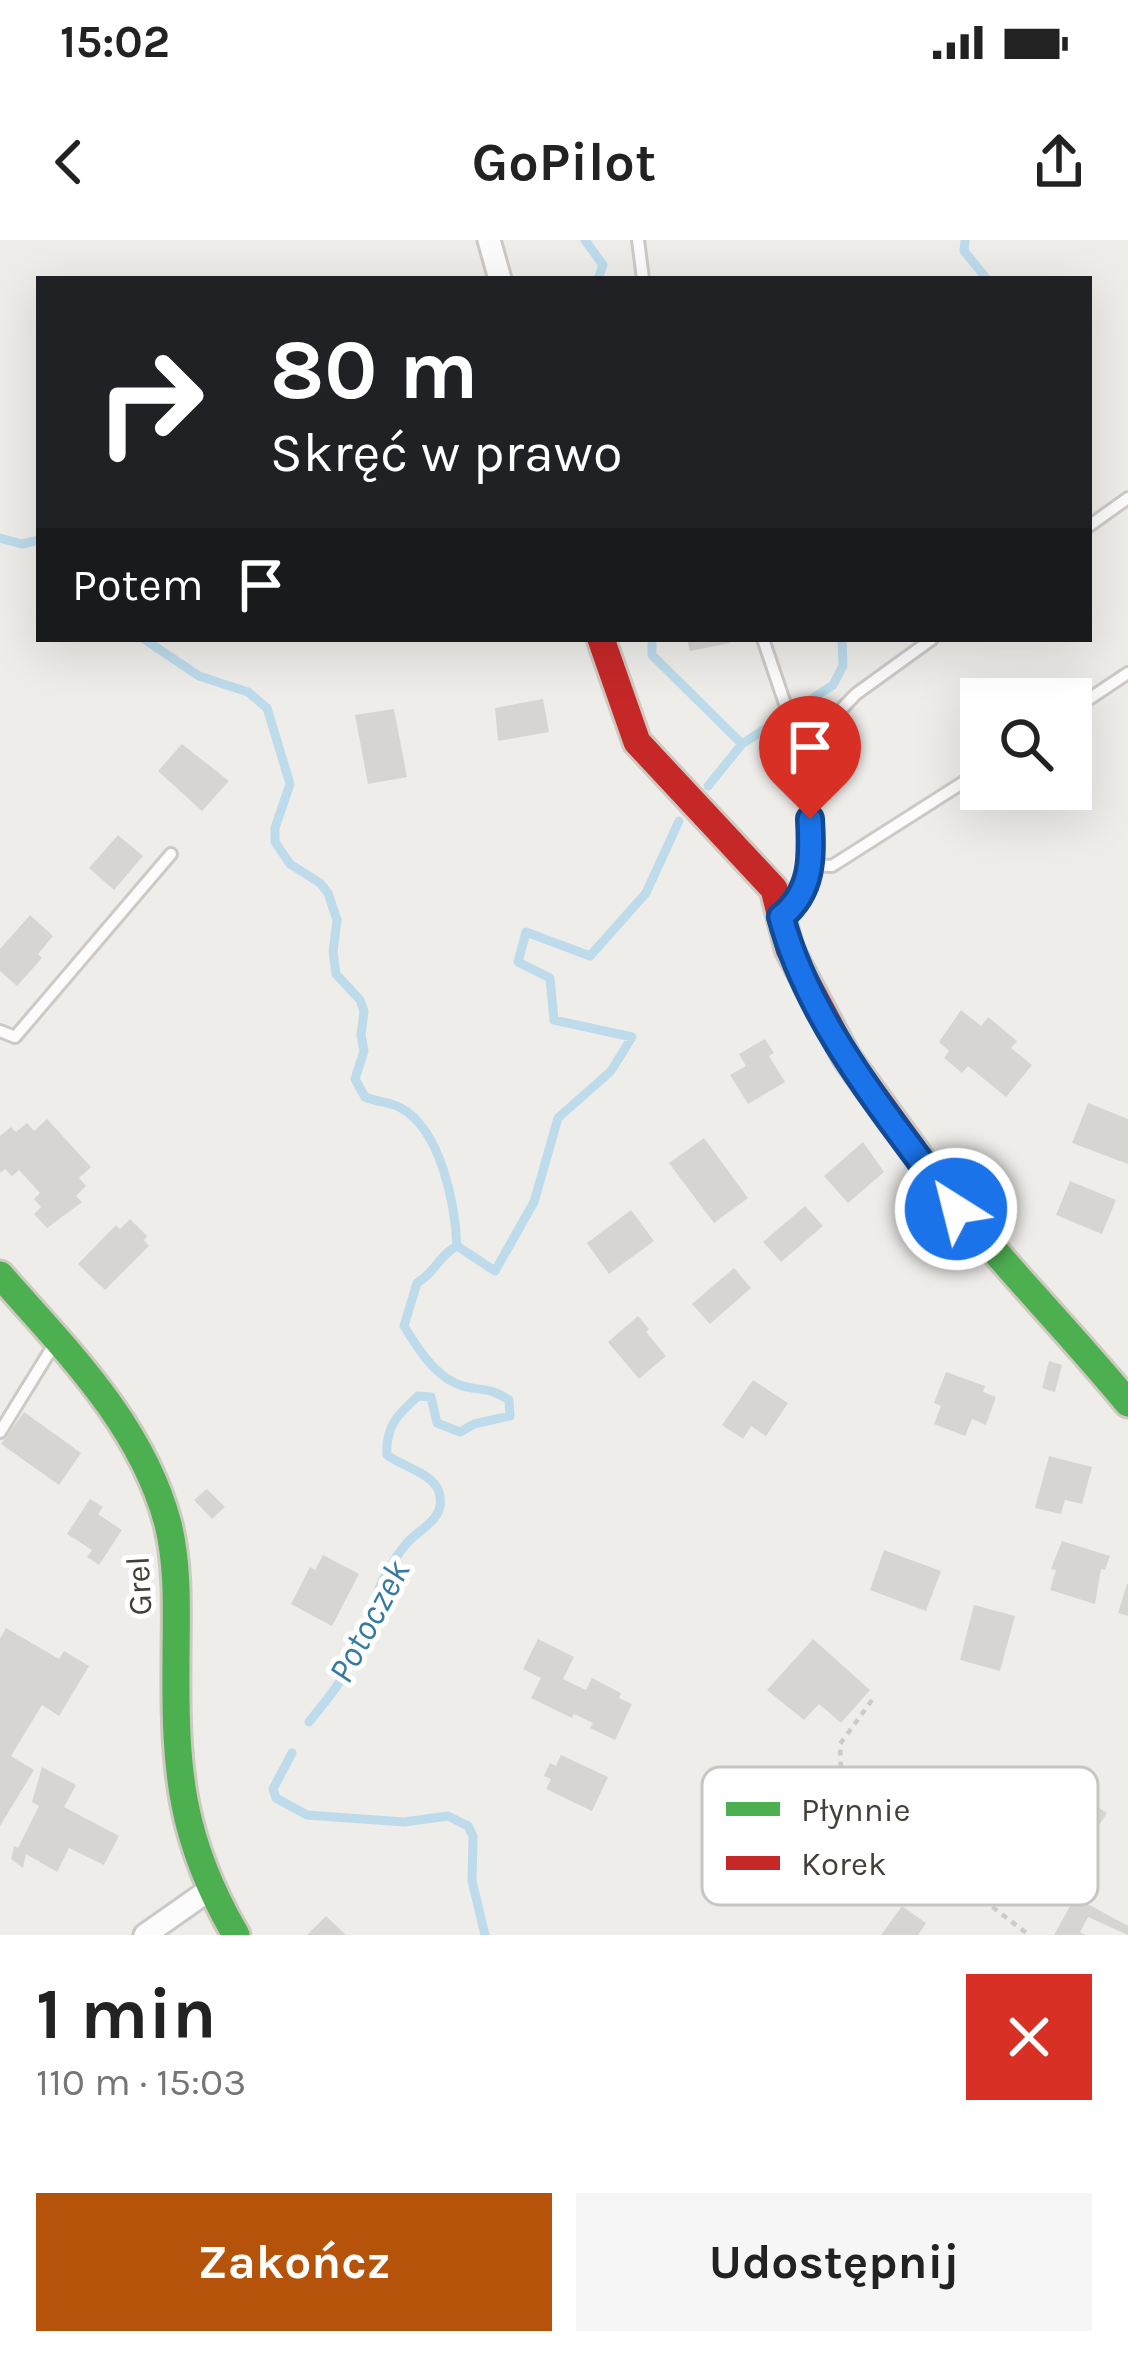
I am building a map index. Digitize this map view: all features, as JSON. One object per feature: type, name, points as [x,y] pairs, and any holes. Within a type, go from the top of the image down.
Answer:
[{"type":"street","points":[[489,240],[499,276]]},
{"type":"street","points":[[602,642],[637,742],[774,889],[789,949],[847,1058],[956,1209],[1128,1402]]},
{"type":"street","name":"Grel","points":[[0,1275],[57,1340],[144,1454],[168,1524],[176,1577],[177,1784],[184,1823],[208,1890],[236,1935]]},
{"type":"street","points":[[145,1935],[208,1890]]},
{"type":"lane","points":[[638,240],[643,276]]},
{"type":"lane","points":[[1092,524],[1128,498]]},
{"type":"lane","points":[[764,642],[808,774],[812,865],[798,903],[781,917]]},
{"type":"lane","points":[[801,751],[856,694],[928,642]]},
{"type":"lane","points":[[1092,697],[1128,673]]},
{"type":"lane","points":[[812,865],[832,866],[960,784]]},
{"type":"lane","points":[[0,1031],[15,1037],[171,854]]},
{"type":"lane","points":[[0,1432],[57,1340]]},
{"type":"path","points":[[841,1767],[840,1744],[872,1700]]},
{"type":"path","points":[[990,1905],[1029,1935]]},
{"type":"building","points":[[688,642],[730,643],[690,651]]},
{"type":"building","points":[[543,699],[549,732],[498,741],[495,708]]},
{"type":"building","points":[[394,709],[407,777],[368,784],[355,715]]},
{"type":"building","points":[[182,744],[229,781],[202,811],[158,771]]},
{"type":"building","points":[[118,835],[143,856],[114,890],[89,868]]},
{"type":"building","points":[[30,915],[53,936],[38,954],[42,958],[17,986],[0,971],[0,949]]},
{"type":"building","points":[[961,1010],[981,1026],[988,1017],[1017,1041],[1011,1048],[1032,1065],[1006,1097],[968,1066],[962,1073],[944,1058],[949,1051],[939,1042]]},
{"type":"building","points":[[765,1039],[785,1082],[748,1104],[730,1075],[746,1066],[739,1054]]},
{"type":"building","points":[[1088,1103],[1128,1119],[1128,1164],[1072,1143]]},
{"type":"building","points":[[47,1119],[91,1167],[79,1178],[86,1186],[76,1196],[82,1202],[47,1228],[34,1214],[41,1207],[34,1199],[40,1193],[19,1170],[12,1176],[5,1169],[0,1173],[0,1136],[27,1123],[34,1131]]},
{"type":"building","points":[[704,1138],[748,1198],[714,1223],[669,1163]]},
{"type":"building","points":[[863,1142],[884,1172],[848,1203],[824,1176]]},
{"type":"building","points":[[1070,1181],[1116,1200],[1102,1234],[1056,1215]]},
{"type":"building","points":[[805,1206],[823,1226],[781,1262],[763,1242]]},
{"type":"building","points":[[631,1210],[654,1241],[609,1274],[587,1243]]},
{"type":"building","points":[[130,1219],[147,1236],[144,1240],[149,1246],[105,1290],[78,1264],[116,1225],[120,1229]]},
{"type":"building","points":[[734,1268],[751,1288],[710,1324],[692,1304]]},
{"type":"building","points":[[638,1316],[666,1356],[639,1379],[608,1342]]},
{"type":"building","points":[[1049,1361],[1062,1365],[1055,1392],[1042,1388]]},
{"type":"building","points":[[946,1372],[985,1386],[983,1392],[996,1397],[986,1425],[972,1419],[965,1436],[934,1424],[941,1406],[934,1403]]},
{"type":"building","points":[[753,1380],[788,1403],[766,1436],[751,1426],[743,1439],[722,1425]]},
{"type":"building","points":[[24,1412],[81,1453],[59,1485],[1,1444]]},
{"type":"building","points":[[1049,1456],[1092,1467],[1082,1504],[1065,1500],[1061,1514],[1035,1508]]},
{"type":"building","points":[[207,1489],[225,1507],[212,1519],[194,1500]]},
{"type":"building","points":[[90,1499],[103,1507],[98,1514],[122,1530],[99,1565],[87,1557],[92,1550],[67,1534]]},
{"type":"building","points":[[1062,1541],[1110,1556],[1105,1570],[1101,1569],[1095,1604],[1050,1590],[1056,1570],[1051,1569]]},
{"type":"building","points":[[884,1550],[941,1571],[926,1611],[870,1590]]},
{"type":"building","points":[[323,1555],[359,1574],[332,1626],[291,1604],[310,1567],[315,1570]]},
{"type":"building","points":[[1128,1584],[1128,1616],[1118,1613]]},
{"type":"building","points":[[974,1605],[1015,1616],[1000,1671],[960,1660]]},
{"type":"building","points":[[6,1628],[59,1659],[64,1651],[89,1666],[59,1716],[42,1705],[11,1756],[34,1770],[0,1826],[0,1639]]},
{"type":"building","points":[[538,1639],[574,1657],[563,1679],[586,1690],[592,1678],[632,1704],[615,1740],[590,1728],[593,1723],[531,1698],[541,1678],[523,1669]]},
{"type":"building","points":[[813,1639],[870,1690],[841,1723],[819,1704],[804,1720],[767,1690]]},
{"type":"building","points":[[561,1755],[608,1777],[592,1811],[546,1789],[551,1779],[544,1776]]},
{"type":"building","points":[[42,1767],[76,1785],[64,1807],[119,1836],[104,1865],[69,1848],[57,1872],[26,1854],[23,1868],[11,1859],[39,1806],[32,1802]]},
{"type":"building","points":[[1098,1807],[1107,1813],[1098,1827]]},
{"type":"building","points":[[1071,1905],[1090,1905],[1128,1926],[1128,1935],[1088,1917],[1080,1932],[1086,1935],[1054,1935]]},
{"type":"building","points":[[902,1906],[926,1923],[918,1935],[881,1935]]},
{"type":"building","points":[[326,1916],[346,1935],[307,1935]]},
{"type":"waterway","points":[[585,240],[603,265],[599,276]]},
{"type":"waterway","points":[[965,240],[964,251],[985,276]]},
{"type":"waterway","name":"Potoczek","points":[[0,538],[22,544],[36,541]]},
{"type":"waterway","name":"Potoczek","points":[[148,642],[199,676],[248,692],[267,708],[290,784],[275,842],[290,864],[328,893],[337,920],[336,974],[364,1011],[364,1051],[355,1079],[365,1097],[401,1108],[426,1133],[449,1190],[457,1246]]},
{"type":"waterway","points":[[652,642],[652,655],[742,744]]},
{"type":"waterway","points":[[708,786],[742,744],[833,685],[843,666],[842,642]]},
{"type":"waterway","points":[[457,1246],[495,1271],[534,1202],[558,1118],[611,1071],[632,1037],[554,1020],[550,978],[518,962],[526,932],[590,956],[646,893],[679,821]]},
{"type":"waterway","name":"Potoczek","points":[[309,1722],[343,1676],[396,1557],[439,1509],[436,1485],[387,1455],[394,1422],[418,1396],[431,1397],[437,1423],[460,1432],[510,1416],[509,1400],[462,1386],[439,1372],[404,1326],[417,1283],[457,1246]]},
{"type":"waterway","name":"Potoczek","points":[[292,1753],[273,1789],[276,1798],[307,1815],[404,1822],[448,1816],[468,1826],[473,1836],[472,1881],[485,1935]]},
{"type":"traffic: fast","points":[[914,1150],[965,1216],[1128,1403]]},
{"type":"traffic: fast","points":[[0,1275],[99,1390],[156,1488],[174,1558],[177,1737],[185,1803],[203,1867],[236,1935]]},
{"type":"traffic: jam","points":[[602,642],[637,742],[774,889],[789,949],[847,1058],[914,1150]]},
{"type":"route","points":[[810,819],[812,865],[798,903],[781,917],[789,949],[847,1058],[956,1209]]}]
